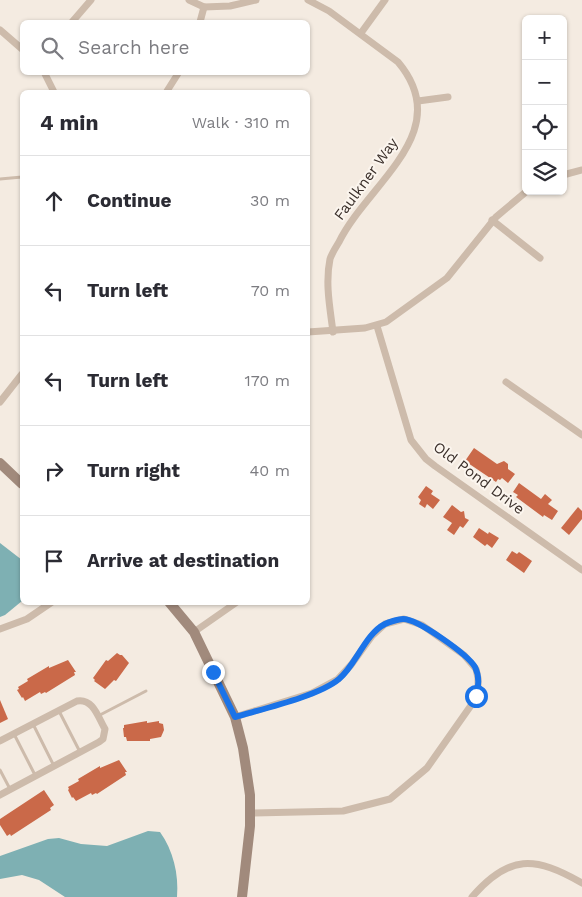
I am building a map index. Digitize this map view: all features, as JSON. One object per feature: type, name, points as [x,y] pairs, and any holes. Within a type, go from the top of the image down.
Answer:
[{"type":"street","points":[[74,20],[91,0]]},
{"type":"street","points":[[189,0],[204,7],[230,6],[256,0]]},
{"type":"street","points":[[308,0],[329,11],[389,54],[406,71],[414,86],[418,101],[448,97]]},
{"type":"street","points":[[361,33],[385,0]]},
{"type":"street","points":[[201,20],[204,7]]},
{"type":"street","points":[[0,30],[20,47]]},
{"type":"street","points":[[46,75],[53,90]]},
{"type":"street","points":[[169,90],[177,75]]},
{"type":"street","name":"Faulkner Way","points":[[333,332],[328,292],[330,258],[345,228],[398,162],[410,143],[417,122],[418,101]]},
{"type":"street","points":[[567,174],[582,170]]},
{"type":"street","points":[[310,332],[333,332],[365,328],[386,322],[447,278],[492,220],[522,195]]},
{"type":"street","points":[[492,220],[540,258]]},
{"type":"street","name":"Old Pond Drive","points":[[376,326],[407,429],[418,449],[435,466],[579,568]]},
{"type":"street","points":[[0,402],[20,377]]},
{"type":"street","points":[[506,382],[582,435]]},
{"type":"street","points":[[0,463],[20,482]]},
{"type":"street","points":[[579,568],[582,559]]},
{"type":"street","points":[[0,629],[27,619],[48,605]]},
{"type":"street","points":[[172,605],[194,632],[235,717],[243,748],[250,795],[250,813],[242,897]]},
{"type":"street","points":[[194,632],[233,605]]},
{"type":"street","points":[[235,717],[312,693],[338,679],[351,665],[372,636],[385,624],[404,619],[422,625],[464,655],[476,669],[478,678],[478,687],[472,704],[427,768],[390,799],[343,811],[250,813]]},
{"type":"street","points":[[0,741],[83,700],[88,702],[105,729],[103,739],[0,795]]},
{"type":"street","points":[[472,897],[481,886],[504,868],[532,862],[560,870],[582,883]]},
{"type":"lane","points":[[0,179],[20,177]]},
{"type":"lane","points":[[98,716],[146,691]]},
{"type":"lane","points":[[59,711],[80,752]]},
{"type":"lane","points":[[33,724],[54,766]]},
{"type":"lane","points":[[14,734],[36,776]]},
{"type":"lane","points":[[0,770],[10,790]]},
{"type":"water","points":[[0,543],[20,558],[20,603],[0,617]]},
{"type":"water","points":[[148,831],[160,832],[172,854],[176,871],[177,897],[65,897],[39,880],[22,875],[0,879],[0,856],[48,839],[59,838],[81,844],[107,846]]},
{"type":"building","points":[[474,448],[497,464],[504,461],[508,464],[508,469],[515,474],[508,483],[502,478],[496,482],[465,461]]},
{"type":"building","points":[[519,483],[541,499],[545,494],[552,500],[548,504],[558,511],[552,520],[544,515],[543,517],[516,497],[518,495],[513,492]]},
{"type":"building","points":[[426,486],[433,491],[431,494],[440,500],[433,509],[427,504],[425,508],[419,504],[421,500],[418,497]]},
{"type":"building","points":[[452,505],[461,512],[464,511],[465,518],[469,520],[463,528],[460,526],[454,535],[447,530],[452,523],[443,517]]},
{"type":"building","points":[[578,507],[582,511],[582,519],[569,535],[561,528]]},
{"type":"building","points":[[479,528],[499,538],[492,548],[487,544],[485,546],[473,537]]},
{"type":"building","points":[[512,551],[517,554],[519,552],[532,561],[524,573],[506,560]]},
{"type":"building","points":[[117,653],[122,655],[129,663],[116,681],[114,680],[105,689],[94,681],[93,678],[106,660],[108,661]]},
{"type":"building","points":[[68,660],[76,672],[74,672],[75,675],[46,693],[41,694],[40,692],[25,701],[22,698],[17,690],[19,689],[18,687],[28,681],[27,679],[49,666],[49,668]]},
{"type":"building","points":[[0,700],[8,719],[0,723]]},
{"type":"building","points":[[147,721],[147,723],[159,721],[159,723],[163,724],[164,730],[161,737],[150,739],[150,741],[127,741],[126,737],[124,737],[124,725]]},
{"type":"building","points":[[119,760],[127,772],[125,772],[126,775],[97,794],[92,795],[91,793],[76,801],[72,798],[68,787],[100,766],[100,768]]},
{"type":"building","points":[[44,790],[54,805],[50,808],[51,810],[11,836],[10,834],[7,836],[0,825],[0,819]]},
{"type":"route","points":[[213,672],[235,717],[322,689],[338,679],[351,665],[372,636],[385,624],[404,619],[422,625],[472,662],[478,678],[476,696]]}]
